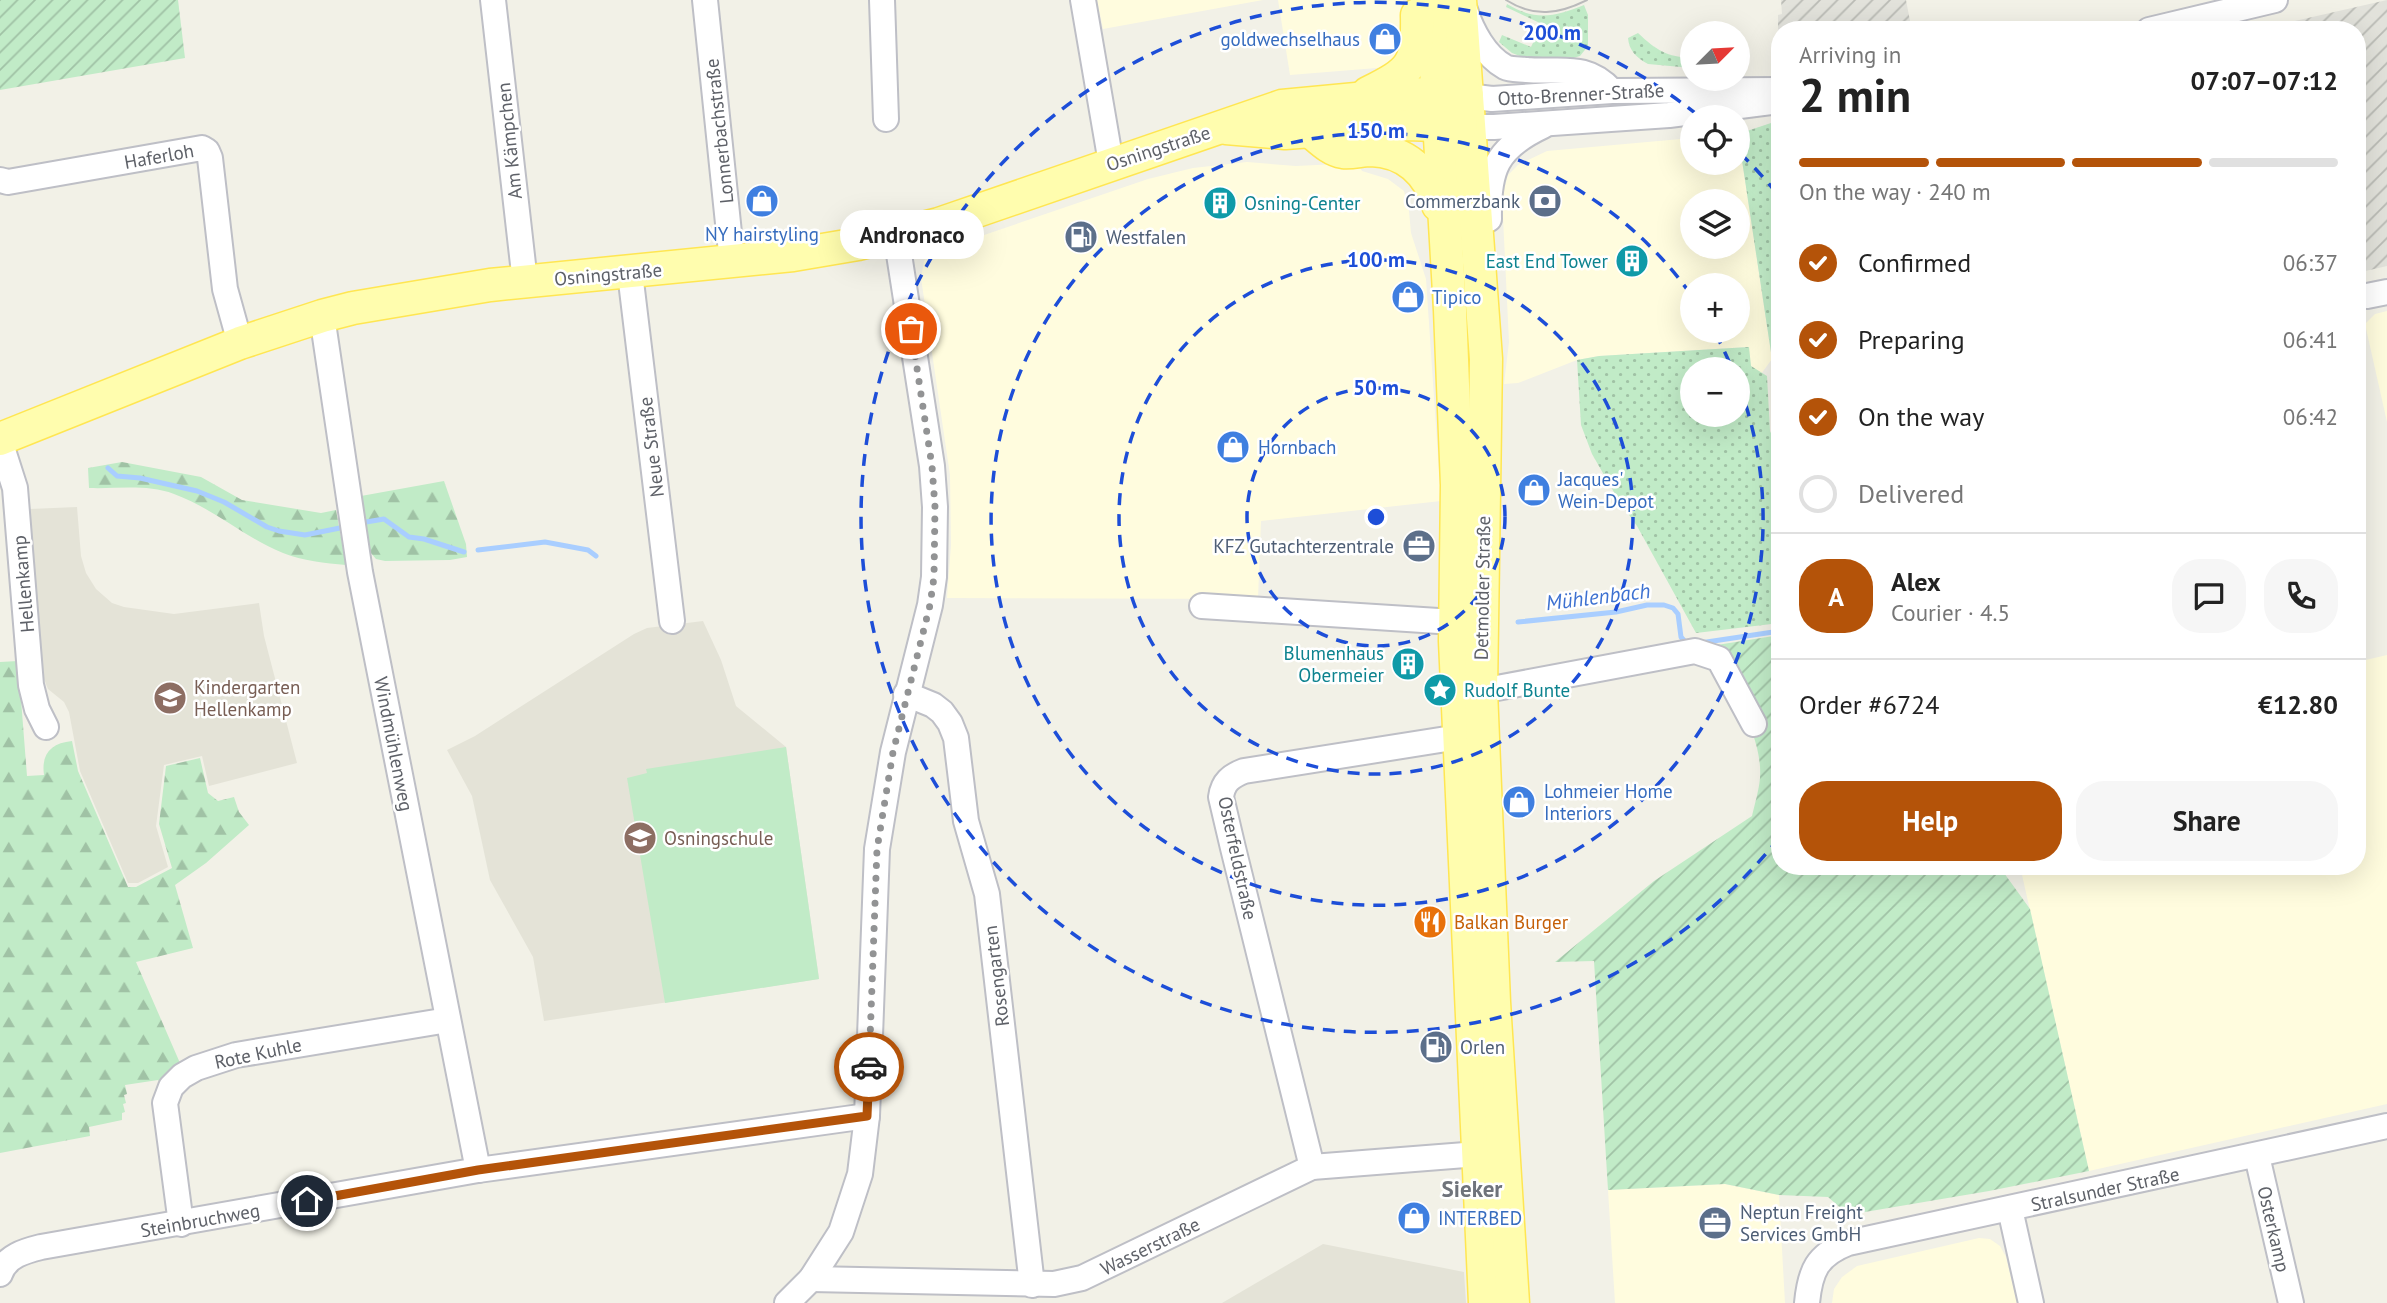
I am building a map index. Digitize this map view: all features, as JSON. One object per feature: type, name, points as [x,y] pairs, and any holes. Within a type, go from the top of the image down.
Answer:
[{"type":"main road","points":[[1359,98],[1403,74],[1413,60],[1417,43],[1416,0]]},
{"type":"main road","name":"Detmolder Straße","points":[[1432,0],[1453,110],[1486,359],[1480,691],[1493,1002],[1513,1303]]},
{"type":"main road","name":"Detmolder Straße","points":[[1460,0],[1446,233],[1457,485],[1454,622],[1485,1303]]},
{"type":"main road","name":"Osningstraße","points":[[0,440],[240,343],[322,316],[445,292],[793,255],[897,235],[995,205],[1282,106],[1359,98],[1453,110]]},
{"type":"main road","name":"Osningstraße","points":[[1222,127],[1284,133],[1408,124],[1453,110]]},
{"type":"main road","points":[[1310,131],[1332,148],[1344,152],[1389,152],[1413,163],[1425,175],[1435,192],[1446,233]]},
{"type":"street","name":"Am Kämpchen","points":[[494,0],[525,282]]},
{"type":"street","name":"Lonnerbachstraße","points":[[705,0],[732,262]]},
{"type":"street","points":[[882,0],[886,120]]},
{"type":"street","points":[[1083,0],[1111,163]]},
{"type":"street","points":[[1460,0],[1479,41],[1506,68],[1590,73],[1612,90]]},
{"type":"street","points":[[2188,21],[2276,0]]},
{"type":"street","name":"Otto-Brenner-Straße","points":[[1453,110],[1492,99],[1612,90],[1771,90]]},
{"type":"street","name":"Otto-Brenner-Straße","points":[[1453,110],[1549,123],[1669,115],[1771,101]]},
{"type":"street","points":[[1486,359],[1494,310],[1489,197],[1492,171],[1496,163],[1518,142],[1549,123]]},
{"type":"street","name":"Haferloh","points":[[0,180],[8,182],[202,148],[207,151],[225,289],[240,343]]},
{"type":"street","points":[[787,1303],[811,1279],[841,1232],[860,1174],[867,1116],[877,849],[893,752],[930,605],[934,577],[935,507],[932,466],[897,235]]},
{"type":"street","name":"Neue Straße","points":[[630,273],[672,621]]},
{"type":"street","name":"Windmühlenweg","points":[[322,316],[358,560],[478,1170]]},
{"type":"street","name":"Hellenkamp","points":[[0,440],[15,488],[31,685],[37,709],[46,727]]},
{"type":"street","name":"Detmolder Straße","points":[[1202,607],[1454,622]]},
{"type":"street","points":[[1480,691],[1695,651],[1719,659],[1754,724]]},
{"type":"street","name":"Rosengarten","points":[[906,694],[933,705],[942,712],[956,738],[966,821],[987,894],[1032,1285]]},
{"type":"street","name":"Osterfeldstraße","points":[[1312,1167],[1233,848],[1221,797],[1222,789],[1234,775],[1244,771],[1459,737]]},
{"type":"street","name":"Rote Kuhle","points":[[181,1224],[165,1103],[171,1087],[182,1076],[217,1061],[264,1049],[448,1020]]},
{"type":"street","name":"Steinbruchweg","points":[[0,1274],[2,1267],[18,1253],[41,1247],[478,1170],[867,1116]]},
{"type":"street","name":"Stralsunder Straße","points":[[1807,1303],[1809,1282],[1824,1255],[1848,1243],[2387,1126]]},
{"type":"street","name":"Wasserstraße","points":[[811,1279],[1054,1284],[1082,1278],[1312,1167],[1478,1154]]},
{"type":"street","name":"Osterkamp","points":[[2257,1156],[2291,1303]]},
{"type":"street","points":[[2010,1209],[2031,1303]]},
{"type":"shaded area","points":[[1097,0],[1263,0],[1103,29]]},
{"type":"shaded area","points":[[1278,0],[1403,0],[1405,47],[1389,67],[1290,75]]},
{"type":"shaded area","points":[[1781,0],[1906,0],[1910,21],[1778,21],[1778,15],[1782,14]]},
{"type":"shaded area","points":[[2387,0],[2387,266],[2366,271],[2366,21],[2295,21]]},
{"type":"shaded area","points":[[1680,139],[1680,175],[1744,175],[1746,189],[1680,189],[1680,259],[1750,259],[1750,213],[1771,352],[1771,360],[1761,374],[1751,366],[1748,347],[1599,356],[1577,360],[1518,383],[1504,384],[1509,342],[1502,197],[1508,175],[1518,165],[1547,151]]},
{"type":"shaded area","points":[[1247,162],[1296,166],[1357,163],[1362,171],[1388,179],[1404,191],[1411,233],[1426,279],[1441,501],[1261,521],[1258,599],[947,598],[951,545],[950,475],[921,278],[924,261],[940,250],[1148,179],[1193,168]]},
{"type":"shaded area","points":[[2387,311],[2387,422],[2366,328],[2366,323],[2375,314]]},
{"type":"shaded area","name":"Kindergarten Hellenkamp","points":[[77,507],[81,556],[86,573],[96,589],[112,603],[174,614],[259,603],[264,636],[297,763],[209,786],[202,756],[164,765],[156,826],[168,867],[138,883],[128,883],[80,771],[69,712],[64,702],[48,689],[42,674],[30,509]]},
{"type":"shaded area","name":"Osningschule","points":[[703,621],[721,660],[736,706],[786,747],[819,979],[544,1021],[533,957],[490,880],[472,796],[447,750],[475,736],[634,634],[647,628]]},
{"type":"shaded area","points":[[2387,655],[2387,1104],[2089,1171],[2022,875],[2366,875],[2366,660]]},
{"type":"shaded area","points":[[1725,1184],[1779,1195],[1785,1303],[1615,1303],[1608,1190]]},
{"type":"shaded area","points":[[1979,1238],[1990,1239],[2000,1246],[2006,1257],[2017,1303],[1832,1303],[1834,1289],[1842,1277],[1857,1266]]},
{"type":"shaded area","points":[[1323,1244],[1464,1272],[1466,1303],[1222,1303]]},
{"type":"green space","points":[[0,0],[178,0],[185,58],[0,90]]},
{"type":"green space","points":[[1507,4],[1536,15],[1564,12],[1584,5],[1588,15],[1588,46],[1580,56],[1567,60],[1525,58],[1512,53],[1499,42],[1502,35],[1531,47],[1542,24],[1506,7]]},
{"type":"green space","points":[[1638,33],[1662,52],[1680,56],[1680,67],[1644,62],[1634,54],[1628,38]]},
{"type":"green space","points":[[1771,123],[1771,352],[1750,213],[1750,189],[1746,189],[1744,175],[1750,175],[1750,130]]},
{"type":"green space","points":[[1749,347],[1751,366],[1767,376],[1771,433],[1771,624],[1696,633],[1637,526],[1592,454],[1581,425],[1577,360],[1599,356]]},
{"type":"green space","points":[[122,462],[201,477],[242,500],[321,513],[336,510],[346,565],[306,560],[283,553],[202,507],[164,491],[143,488],[89,488],[88,468]]},
{"type":"green space","points":[[444,481],[466,544],[467,557],[450,560],[376,559],[370,552],[361,496]]},
{"type":"green space","points":[[1771,636],[1771,875],[2005,875],[2030,909],[2089,1171],[1859,1213],[1844,1211],[1828,1197],[1779,1195],[1725,1184],[1608,1190],[1594,961],[1555,962],[1654,881],[1752,816],[1760,778],[1756,743],[1742,709],[1704,647]]},
{"type":"green space","points":[[18,661],[27,776],[44,775],[44,761],[49,751],[58,744],[72,741],[78,771],[128,887],[136,887],[172,868],[159,824],[166,766],[200,758],[208,793],[218,801],[234,797],[239,812],[249,825],[206,863],[175,885],[193,948],[136,962],[180,1063],[160,1083],[158,1080],[125,1085],[127,1094],[124,1095],[126,1103],[123,1104],[125,1112],[122,1113],[122,1120],[89,1127],[90,1136],[0,1153],[0,662]]},
{"type":"green space","points":[[786,747],[819,979],[665,1003],[627,778],[647,773],[646,769]]},
{"type":"waterway","name":"Mühlenbach","points":[[108,468],[117,476],[140,478],[197,491],[279,531],[305,535],[340,528]]},
{"type":"waterway","name":"Mühlenbach","points":[[366,522],[384,519],[409,537],[464,552]]},
{"type":"waterway","name":"Mühlenbach","points":[[478,550],[545,542],[588,550],[596,556]]},
{"type":"waterway","name":"Mühlenbach","points":[[1518,622],[1664,605],[1673,608],[1678,614],[1681,637],[1687,644]]},
{"type":"waterway","name":"Mühlenbach","points":[[1700,643],[1771,632]]},
{"type":"tram line","points":[[1506,0],[1537,12],[1556,11],[1587,0]]},
{"type":"way so far","points":[[869,1067],[877,849],[893,752],[930,605],[934,577],[935,507],[932,466],[911,329]]},
{"type":"place","name":"goldwechselhaus","points":[[1385,39]]},
{"type":"place","name":"NY hairstyling","points":[[762,201]]},
{"type":"place","name":"Commerzbank","points":[[1545,201]]},
{"type":"place","name":"Osning-Center","points":[[1220,203]]},
{"type":"place","name":"Westfalen","points":[[1081,237]]},
{"type":"place","name":"East End Tower","points":[[1632,261]]},
{"type":"place","name":"Tipico","points":[[1408,297]]},
{"type":"place","name":"Andronaco","points":[[911,329]]},
{"type":"place","name":"Hornbach","points":[[1233,447]]},
{"type":"place","name":"Jacques' Wein-Depot","points":[[1534,490]]},
{"type":"place","name":"KFZ Gutachterzentrale","points":[[1419,546]]},
{"type":"place","name":"Blumenhaus Obermeier","points":[[1408,664]]},
{"type":"place","name":"Rudolf Bunte","points":[[1440,690]]},
{"type":"place","name":"Kindergarten Hellenkamp","points":[[170,698]]},
{"type":"place","name":"Lohmeier Home Interiors","points":[[1519,802]]},
{"type":"place","name":"Osningschule","points":[[640,838]]},
{"type":"place","name":"Balkan Burger","points":[[1430,922]]},
{"type":"place","name":"Orlen","points":[[1436,1047]]},
{"type":"place","name":"INTERBED","points":[[1414,1218]]},
{"type":"place","name":"Neptun Freight Services GmbH","points":[[1715,1223]]},
{"type":"district","name":"Sieker","points":[[1472,1189]]},
{"type":"route","points":[[307,1201],[478,1170],[867,1116],[869,1067]]}]
